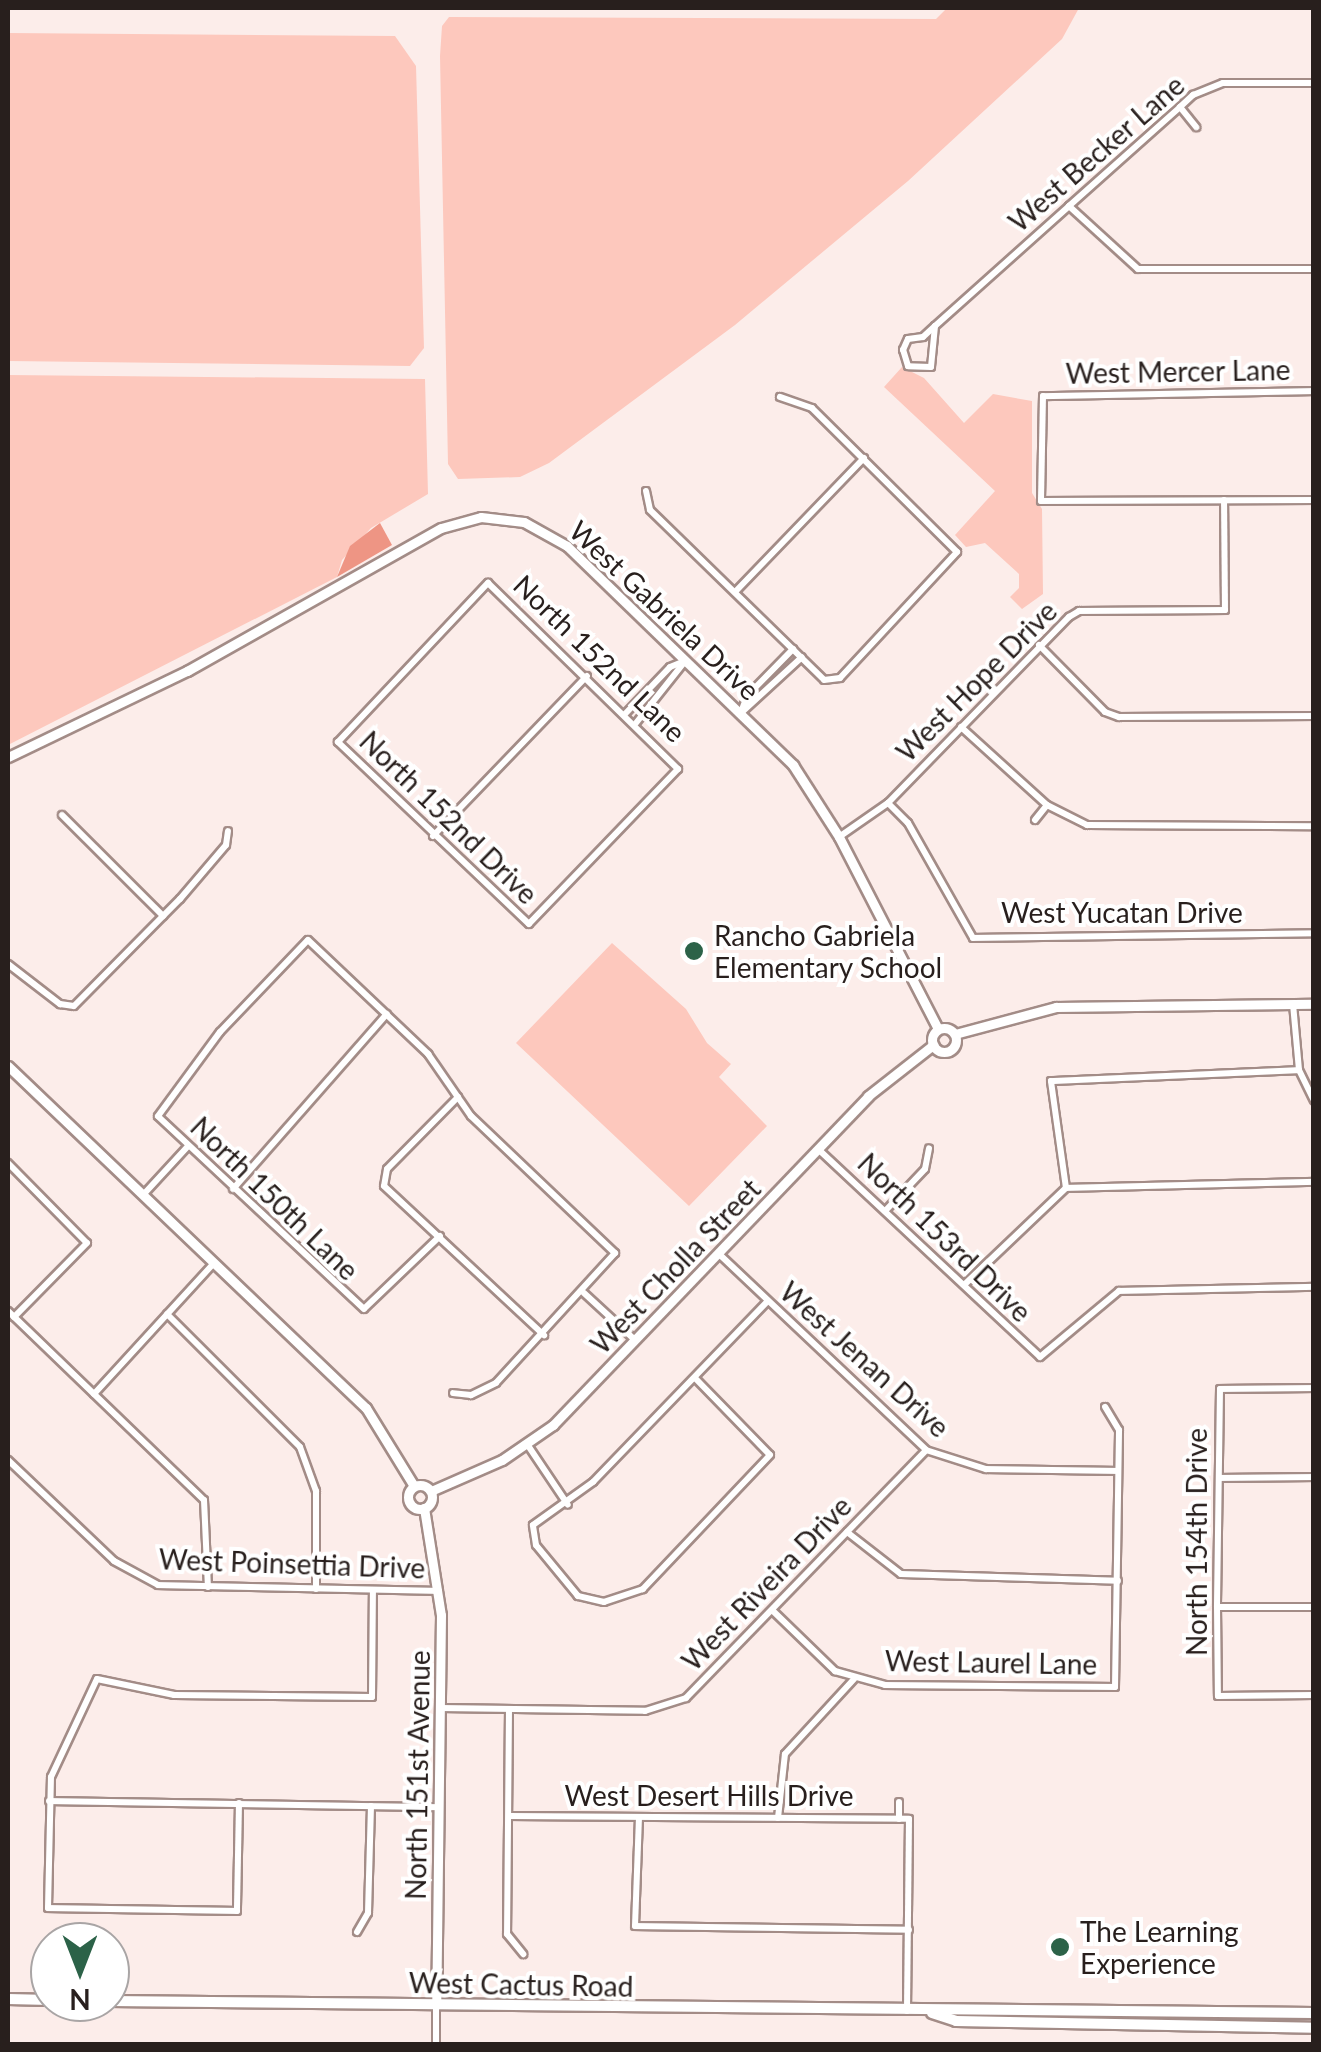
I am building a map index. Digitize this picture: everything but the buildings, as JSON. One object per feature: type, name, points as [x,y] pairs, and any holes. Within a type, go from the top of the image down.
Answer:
[{"type":"main road","name":"West Cactus Road","points":[[130,2001],[931,2013],[959,2006],[1314,2013]]},
{"type":"main road","points":[[1024,2022],[1082,2018],[1095,2008]]},
{"type":"main road","points":[[1184,2025],[1196,2011]]},
{"type":"main road","name":"West Cactus Road","points":[[931,2013],[956,2022],[1314,2028]]},
{"type":"street","name":"West Becker Lane","points":[[935,326],[931,367],[908,366],[903,350],[908,339],[935,326],[1180,106],[1223,84],[1314,83]]},
{"type":"street","points":[[1180,106],[1196,128]]},
{"type":"street","points":[[1069,206],[1138,269],[1314,269]]},
{"type":"street","name":"West Mercer Lane","points":[[1224,500],[1041,501],[1042,396],[1314,391]]},
{"type":"street","points":[[646,490],[650,510],[802,658],[832,682],[957,552],[812,408],[780,397]]},
{"type":"street","points":[[735,592],[864,458]]},
{"type":"street","points":[[1224,500],[1314,500]]},
{"type":"street","name":"West Hope Drive","points":[[839,837],[888,802],[1079,611],[1225,610],[1224,500]]},
{"type":"street","name":"West Gabriela Drive","points":[[8,757],[227,650],[441,528],[480,517],[524,522],[556,538],[793,765],[839,837],[938,1029]]},
{"type":"street","name":"North 152nd Lane","points":[[338,742],[488,583],[587,676],[678,769],[529,924]]},
{"type":"street","points":[[1040,646],[1105,712],[1119,717],[1314,716]]},
{"type":"street","points":[[741,712],[764,679],[793,649]]},
{"type":"street","points":[[741,712],[773,688],[802,658]]},
{"type":"street","points":[[625,714],[670,667],[686,660]]},
{"type":"street","points":[[636,724],[686,660]]},
{"type":"street","points":[[433,836],[587,676]]},
{"type":"street","points":[[764,679],[773,688]]},
{"type":"street","points":[[961,728],[1047,806],[1087,825],[1314,826]]},
{"type":"street","name":"North 152nd Drive","points":[[338,742],[529,924]]},
{"type":"street","name":"West Yucatan Drive","points":[[888,802],[908,823],[973,938],[1314,933]]},
{"type":"street","points":[[1035,820],[1047,806]]},
{"type":"street","points":[[62,814],[163,916]]},
{"type":"street","points":[[8,964],[67,1008],[163,916],[226,844],[228,830]]},
{"type":"street","name":"North 150th Lane","points":[[386,1014],[308,940],[220,1032],[158,1116],[364,1309],[440,1236]]},
{"type":"street","points":[[1292,1004],[1299,1070],[1314,1101]]},
{"type":"street","points":[[933,1045],[938,1029],[955,1034],[1056,1007],[1314,1004]]},
{"type":"street","points":[[234,1189],[386,1014],[428,1054],[458,1097],[616,1253],[496,1383],[471,1395],[453,1392]]},
{"type":"street","name":"West Cholla Street","points":[[431,1491],[527,1444],[635,1340],[878,1087],[933,1045],[948,1052],[955,1034]]},
{"type":"street","points":[[8,1066],[366,1408],[414,1486],[431,1491],[424,1508]]},
{"type":"street","points":[[1066,1188],[1049,1088],[1062,1076],[1299,1070]]},
{"type":"street","points":[[458,1097],[381,1178],[544,1335]]},
{"type":"street","points":[[143,1195],[188,1146]]},
{"type":"street","points":[[887,1210],[925,1169],[929,1148]]},
{"type":"street","name":"North 153rd Drive","points":[[818,1149],[1040,1357],[1120,1291],[1314,1287]]},
{"type":"street","points":[[8,1163],[86,1243],[11,1314],[204,1500],[208,1587]]},
{"type":"street","points":[[964,1285],[1066,1188],[1314,1182]]},
{"type":"street","name":"West Jenan Drive","points":[[718,1253],[926,1450],[986,1469],[1118,1471]]},
{"type":"street","points":[[94,1394],[214,1263]]},
{"type":"street","points":[[584,1292],[635,1340]]},
{"type":"street","points":[[695,1378],[770,1455],[643,1589],[604,1602],[564,1583],[529,1532],[568,1504],[767,1302]]},
{"type":"street","points":[[168,1314],[300,1447],[316,1491],[316,1589]]},
{"type":"street","name":"North 154th Drive","points":[[1314,1388],[1220,1389],[1217,1607],[1218,1696],[1314,1696]]},
{"type":"street","points":[[847,1532],[900,1574],[1118,1581],[1119,1430],[1104,1406]]},
{"type":"street","points":[[527,1444],[568,1504]]},
{"type":"street","name":"West Riveira Drive","points":[[440,1708],[670,1706],[772,1610],[926,1450]]},
{"type":"street","name":"West Poinsettia Drive","points":[[8,1460],[136,1578],[208,1587],[440,1591]]},
{"type":"street","points":[[1218,1478],[1314,1477]]},
{"type":"street","name":"North 151st Avenue","points":[[414,1486],[408,1500],[424,1508],[440,1591],[436,2044]]},
{"type":"street","name":"West Laurel Lane","points":[[772,1610],[835,1671],[885,1686],[1115,1687],[1118,1581]]},
{"type":"street","points":[[239,1803],[237,1911],[48,1908],[49,1801],[55,1762],[96,1679],[174,1696],[372,1697],[373,1590]]},
{"type":"street","points":[[1217,1607],[1314,1608]]},
{"type":"street","points":[[778,1818],[786,1754],[854,1678]]},
{"type":"street","points":[[509,1708],[507,1934],[523,1954]]},
{"type":"street","points":[[49,1801],[439,1807]]},
{"type":"street","points":[[900,1802],[910,1930],[907,2012]]},
{"type":"street","points":[[357,1932],[368,1913],[371,1806]]},
{"type":"street","name":"West Desert Hills Drive","points":[[509,1816],[904,1819]]},
{"type":"street","points":[[639,1817],[635,1926],[910,1930]]},
{"type":"shaded area","points":[[947,8],[1079,8],[1062,39],[908,181],[735,325],[549,463],[520,477],[458,479],[448,464],[440,56],[442,26],[449,17],[936,19]]},
{"type":"shaded area","points":[[8,33],[395,36],[416,66],[424,348],[410,366],[8,361]]},
{"type":"shaded area","points":[[902,367],[924,378],[964,423],[993,394],[1032,401],[1032,493],[1042,509],[1043,594],[1022,609],[1010,597],[1019,588],[1019,574],[985,543],[966,547],[955,535],[995,491],[884,387]]},
{"type":"shaded area","points":[[8,375],[425,379],[428,494],[371,528],[342,560],[337,577],[8,745]]},
{"type":"shaded area","points":[[380,523],[392,545],[337,577],[350,546]]},
{"type":"shaded area","points":[[612,943],[686,1009],[707,1043],[731,1064],[719,1077],[767,1126],[689,1206],[516,1043]]},
{"type":"place","name":"Rancho Gabriela Elementary School","points":[[694,951]]},
{"type":"place","name":"The Learning Experience","points":[[1060,1947]]}]
